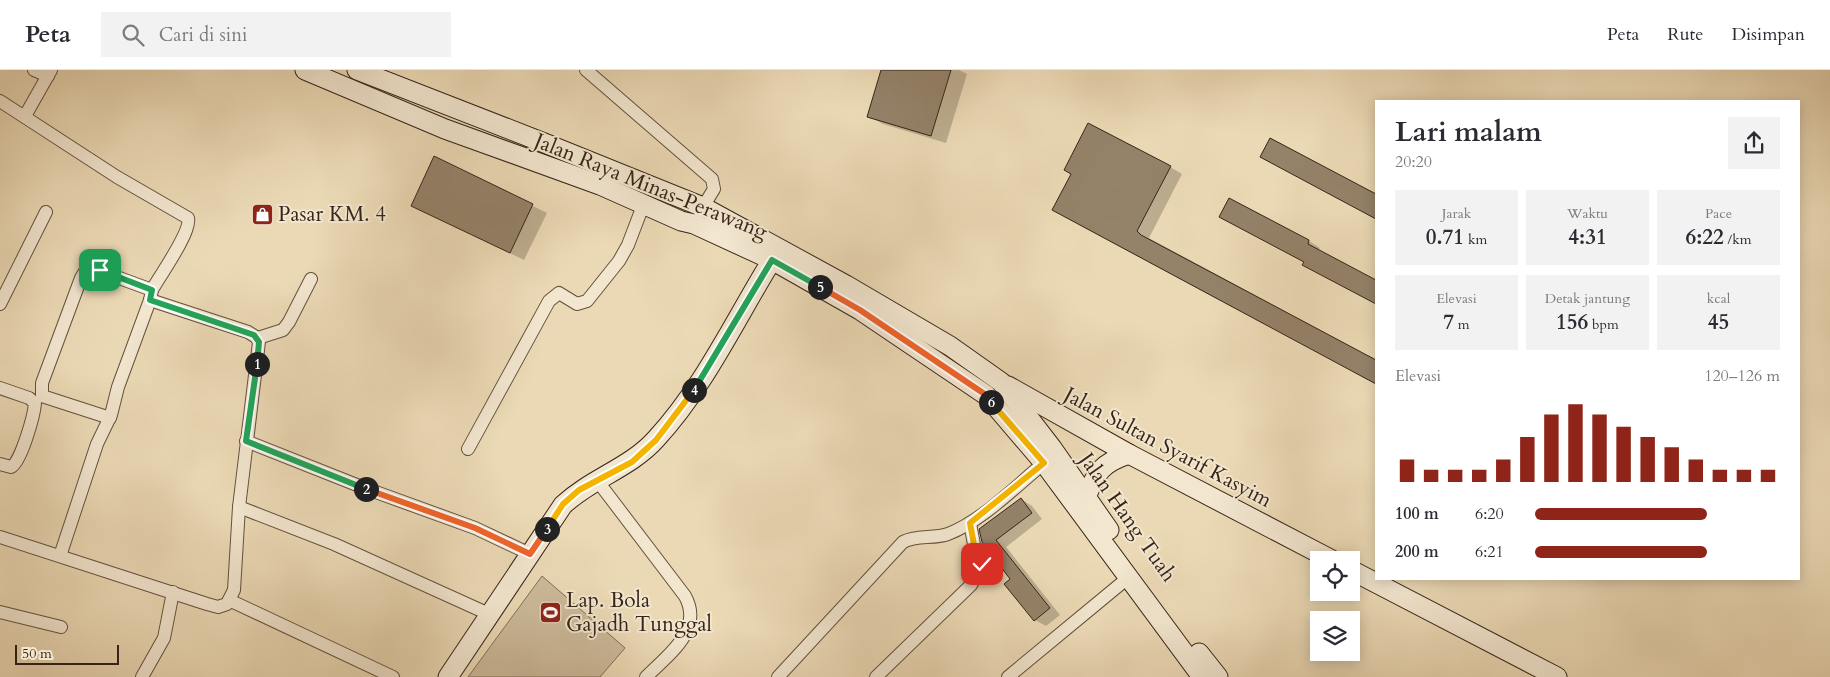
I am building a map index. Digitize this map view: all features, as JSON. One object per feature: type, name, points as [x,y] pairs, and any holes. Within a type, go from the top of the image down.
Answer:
[{"type":"main road","name":"Jalan Raya Minas-Perawang","points":[[305,70],[444,129],[584,178],[681,221],[698,215]]},
{"type":"main road","name":"Jalan Raya Minas-Perawang","points":[[357,70],[548,144],[846,284],[950,346],[1001,382]]},
{"type":"main road","name":"Jalan Raya Minas-Perawang","points":[[698,215],[860,310],[986,395]]},
{"type":"main road","points":[[448,677],[563,504],[596,479],[632,462],[656,440],[702,377],[772,260]]},
{"type":"main road","points":[[986,395],[1001,382]]},
{"type":"main road","name":"Jalan Hang Tuah","points":[[1001,382],[1086,496],[1145,583],[1218,677]]},
{"type":"main road","name":"Jalan Sultan Syarif Kasyim","points":[[1001,382],[1129,454],[1315,551]]},
{"type":"main road","name":"Jalan Hang Tuah","points":[[986,395],[1044,463],[1202,677]]},
{"type":"main road","points":[[1086,496],[1096,472],[1114,459],[1129,454]]},
{"type":"main road","points":[[1360,575],[1557,677]]},
{"type":"street","points":[[25,116],[49,73],[34,70]]},
{"type":"street","points":[[586,70],[712,179],[714,189],[698,215]]},
{"type":"street","points":[[0,102],[25,116],[117,178],[188,218],[189,224],[151,295],[118,387],[110,418],[97,444],[60,556]]},
{"type":"street","points":[[468,449],[549,301],[559,293],[577,304],[587,301],[619,261],[628,245],[644,204]]},
{"type":"street","points":[[0,304],[46,212]]},
{"type":"street","points":[[110,418],[42,396],[42,383],[81,278],[87,268],[92,268],[151,295],[248,332],[258,338],[283,330],[311,279]]},
{"type":"street","points":[[0,537],[215,606],[224,606],[234,590],[239,507],[258,359],[258,338]]},
{"type":"street","points":[[0,388],[29,398],[35,403],[21,452],[15,464],[10,467],[0,464]]},
{"type":"street","points":[[246,441],[362,487],[475,528],[530,554]]},
{"type":"street","points":[[778,677],[903,542],[911,538],[944,535],[970,523],[1044,463]]},
{"type":"street","points":[[596,479],[685,596],[690,607],[691,623],[688,629],[676,648],[646,677]]},
{"type":"street","points":[[239,507],[270,517],[334,544],[491,615]]},
{"type":"street","points":[[876,677],[971,585],[981,570],[982,564],[975,550],[970,523]]},
{"type":"street","points":[[1008,677],[1129,577]]},
{"type":"street","points":[[142,677],[164,638],[173,592]]},
{"type":"street","points":[[229,600],[393,677]]},
{"type":"street","points":[[0,612],[61,627]]},
{"type":"shaded area","name":"Lap. Bola Gajadh Tunggal","points":[[542,576],[625,648],[600,677],[468,677]]},
{"type":"building","points":[[881,70],[951,70],[931,136],[867,117]]},
{"type":"building","points":[[1088,123],[1171,166],[1137,231],[1141,235],[1375,359],[1375,383],[1052,210],[1071,174],[1064,170]]},
{"type":"building","points":[[1270,138],[1375,193],[1375,218],[1260,157]]},
{"type":"building","points":[[434,156],[533,204],[510,253],[411,206]]},
{"type":"building","points":[[1229,198],[1309,240],[1308,244],[1375,279],[1375,303],[1302,265],[1304,262],[1219,217]]},
{"type":"building","points":[[1021,498],[1032,513],[996,540],[1050,608],[1034,621],[1004,584],[1010,579],[982,542],[979,529]]},
{"type":"place","name":"Pasar KM. 4","points":[[262,214]]},
{"type":"place","name":"Lap. Bola Gajadh Tunggal","points":[[550,612]]},
{"type":"route","points":[[100,270],[152,290],[150,300],[256,336],[259,342],[258,359],[246,441],[362,487],[475,528],[530,554],[563,504],[596,479],[632,462],[656,440],[702,377],[772,260],[860,310],[986,395],[1044,463],[970,523],[975,550],[982,564]]}]
